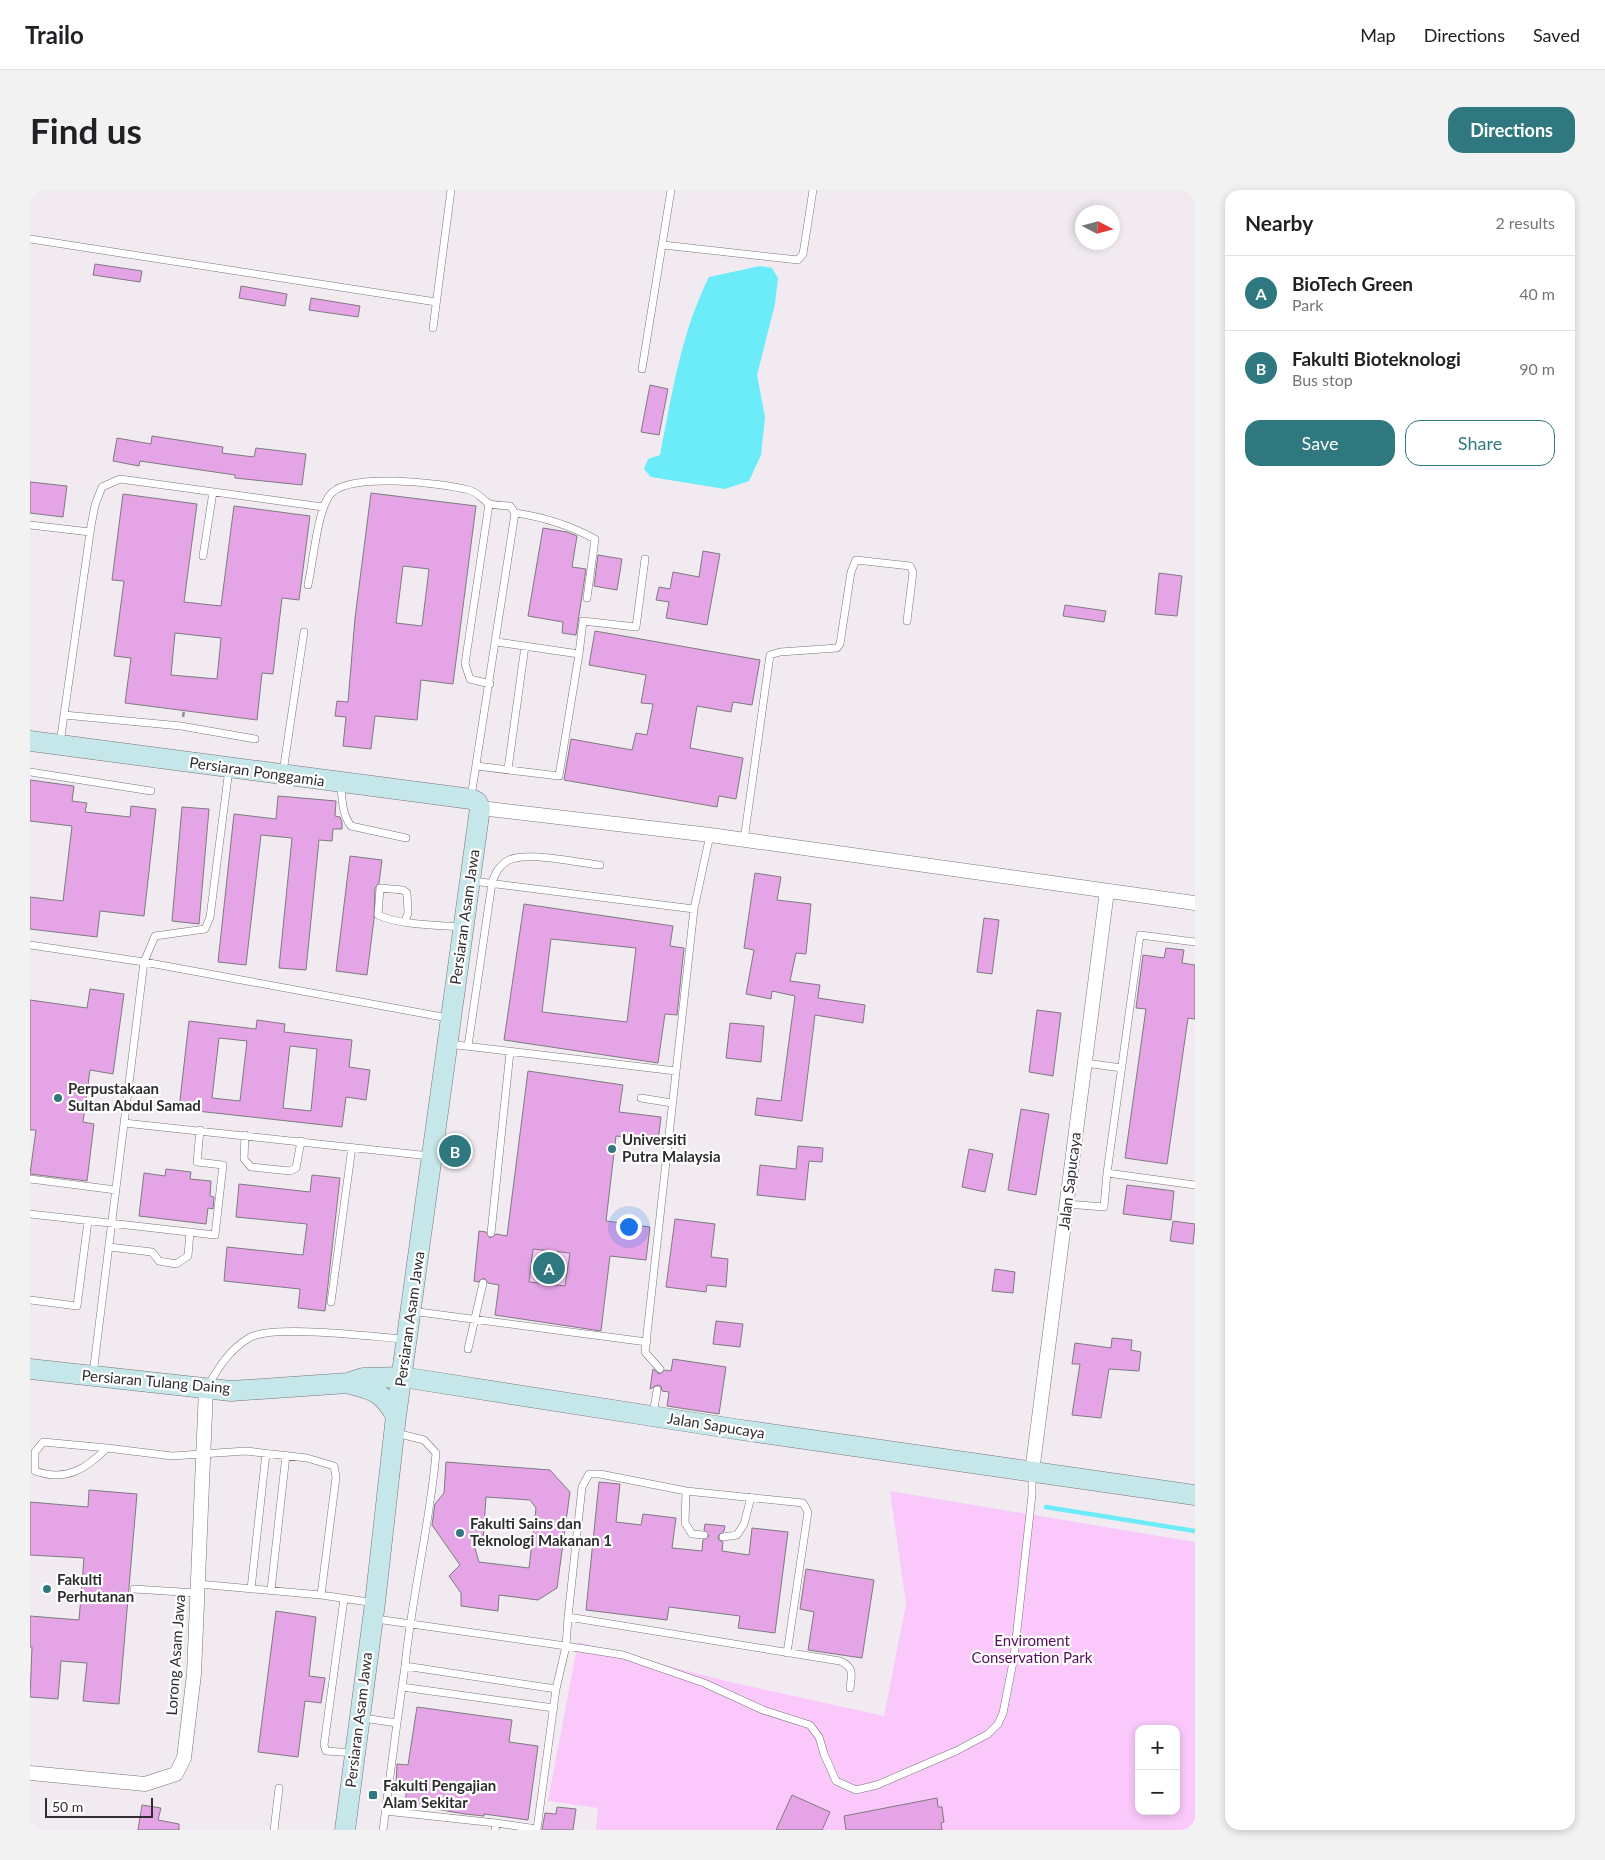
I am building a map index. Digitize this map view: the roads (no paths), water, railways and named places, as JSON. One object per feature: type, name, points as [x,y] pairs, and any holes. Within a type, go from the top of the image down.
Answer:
[{"type":"street","name":"Persiaran Ponggamia","points":[[30,740],[341,783],[475,804]]},
{"type":"street","points":[[475,804],[1195,903]]},
{"type":"street","name":"Persiaran Asam Jawa","points":[[345,1830],[374,1611],[395,1424],[470,880],[475,804]]},
{"type":"street","name":"Jalan Sapucaya","points":[[1032,1472],[1107,891]]},
{"type":"street","name":"Persiaran Tulang Daing","points":[[30,1369],[231,1391],[348,1383],[363,1378],[402,1377]]},
{"type":"street","name":"Jalan Sapucaya","points":[[402,1377],[653,1416],[1195,1495]]},
{"type":"street","points":[[348,1383],[374,1390],[385,1399],[395,1424]]},
{"type":"street","name":"Lorong Asam Jawa","points":[[30,1773],[145,1784],[176,1774],[184,1758],[193,1684],[206,1389]]},
{"type":"lane","points":[[433,328],[451,190]]},
{"type":"lane","points":[[642,369],[663,245],[670,190]]},
{"type":"lane","points":[[663,245],[798,260],[804,254],[813,190]]},
{"type":"lane","points":[[30,239],[436,302]]},
{"type":"lane","points":[[60,745],[90,532],[95,505],[102,488],[110,482],[120,479],[323,507]]},
{"type":"lane","points":[[308,585],[323,507],[330,495],[342,486],[358,482],[436,484],[471,490],[489,504],[510,506],[516,513],[540,516],[566,524],[596,539],[587,598]]},
{"type":"lane","points":[[203,556],[213,492]]},
{"type":"lane","points":[[489,504],[465,664],[470,680],[490,684]]},
{"type":"lane","points":[[475,804],[476,766],[516,513]]},
{"type":"lane","points":[[30,525],[90,532]]},
{"type":"lane","points":[[476,766],[559,776],[583,621],[636,627],[645,559]]},
{"type":"lane","points":[[744,840],[770,655],[780,652],[837,648],[840,644],[851,572],[856,560],[910,566],[913,572],[907,621]]},
{"type":"lane","points":[[283,776],[304,632]]},
{"type":"lane","points":[[497,642],[579,654]]},
{"type":"lane","points":[[508,769],[525,646]]},
{"type":"lane","points":[[64,715],[181,726],[256,739]]},
{"type":"lane","points":[[93,1377],[144,962],[155,936],[205,929],[210,917],[229,769]]},
{"type":"lane","points":[[30,772],[152,791]]},
{"type":"lane","points":[[341,783],[346,820],[351,826],[406,838]]},
{"type":"lane","points":[[660,1369],[646,1352],[694,909],[710,835]]},
{"type":"lane","points":[[468,1046],[492,883],[496,871],[508,861],[522,856],[600,865]]},
{"type":"lane","points":[[470,880],[694,909]]},
{"type":"lane","points":[[404,921],[408,912],[407,893],[404,890],[380,888],[378,915],[404,921],[464,927]]},
{"type":"lane","points":[[1067,1204],[1104,1208],[1140,935],[1195,942]]},
{"type":"lane","points":[[30,944],[144,962],[451,1019]]},
{"type":"lane","points":[[448,1044],[676,1071]]},
{"type":"lane","points":[[491,1233],[510,1052]]},
{"type":"lane","points":[[1085,1063],[1122,1068]]},
{"type":"lane","points":[[641,1098],[672,1103]]},
{"type":"lane","points":[[124,1123],[432,1156]]},
{"type":"lane","points":[[30,1214],[215,1235],[223,1165],[197,1162],[200,1130]]},
{"type":"lane","points":[[246,1135],[244,1159],[251,1167],[290,1171],[296,1168],[302,1141]]},
{"type":"lane","points":[[331,1302],[352,1147]]},
{"type":"lane","points":[[1108,1173],[1195,1185]]},
{"type":"lane","points":[[30,1179],[116,1190]]},
{"type":"lane","points":[[30,1300],[77,1306],[88,1221]]},
{"type":"lane","points":[[109,1247],[152,1252],[159,1262],[176,1264],[188,1256],[190,1232]]},
{"type":"lane","points":[[468,1349],[483,1283]]},
{"type":"lane","points":[[411,1311],[476,1318],[647,1342]]},
{"type":"lane","points":[[206,1389],[227,1355],[255,1335],[296,1331],[407,1339]]},
{"type":"lane","points":[[653,1416],[657,1390]]},
{"type":"lane","points":[[383,1830],[406,1666],[410,1623],[433,1488],[436,1453],[424,1440],[395,1424]]},
{"type":"lane","points":[[107,1448],[76,1473],[49,1474],[35,1471],[36,1452],[43,1442],[107,1448],[172,1456],[246,1451],[286,1455],[315,1460],[334,1466],[336,1470],[321,1595]]},
{"type":"lane","points":[[251,1589],[266,1453]]},
{"type":"lane","points":[[271,1590],[286,1455]]},
{"type":"lane","points":[[134,1589],[251,1589],[344,1598],[374,1611],[410,1623],[630,1657],[704,1683],[763,1710],[810,1725],[819,1737],[836,1781],[856,1790],[877,1785],[914,1771],[988,1734],[998,1724],[1003,1713],[1014,1658],[1032,1495],[1032,1472]]},
{"type":"lane","points":[[385,1811],[495,1826],[538,1829],[556,1689],[566,1646],[582,1487],[588,1474],[600,1474],[686,1491],[803,1502],[808,1512],[787,1653]]},
{"type":"lane","points":[[686,1491],[685,1523],[692,1534],[704,1535]]},
{"type":"lane","points":[[724,1538],[737,1535],[744,1524],[752,1497]]},
{"type":"lane","points":[[344,1598],[324,1745],[326,1751],[355,1754]]},
{"type":"lane","points":[[568,1617],[840,1661],[848,1664],[852,1672],[850,1688]]},
{"type":"lane","points":[[406,1666],[556,1689]]},
{"type":"lane","points":[[402,1687],[554,1708]]},
{"type":"lane","points":[[360,1718],[397,1723]]},
{"type":"lane","points":[[274,1830],[279,1788]]},
{"type":"water","points":[[760,266],[772,268],[778,278],[775,304],[757,375],[765,417],[761,455],[749,481],[725,489],[651,477],[644,469],[648,459],[660,455],[684,342],[699,298],[709,277]]},
{"type":"waterway","points":[[1046,1507],[1195,1531]]},
{"type":"place","name":"Perpustakaan Sultan Abdul Samad","points":[[58,1098]]},
{"type":"place","name":"Universiti Putra Malaysia","points":[[612,1149]]},
{"type":"place","name":"Fakulti Bioteknologi","points":[[455,1151]]},
{"type":"place","name":"BioTech Green","points":[[549,1268]]},
{"type":"place","name":"Fakulti Sains dan Teknologi Makanan 1","points":[[460,1533]]},
{"type":"place","name":"Fakulti Perhutanan","points":[[47,1589]]},
{"type":"place","name":"Fakulti Pengajian Alam Sekitar","points":[[373,1795]]},
{"type":"park label","name":"Enviroment Conservation Park","points":[[1032,1650]]}]
